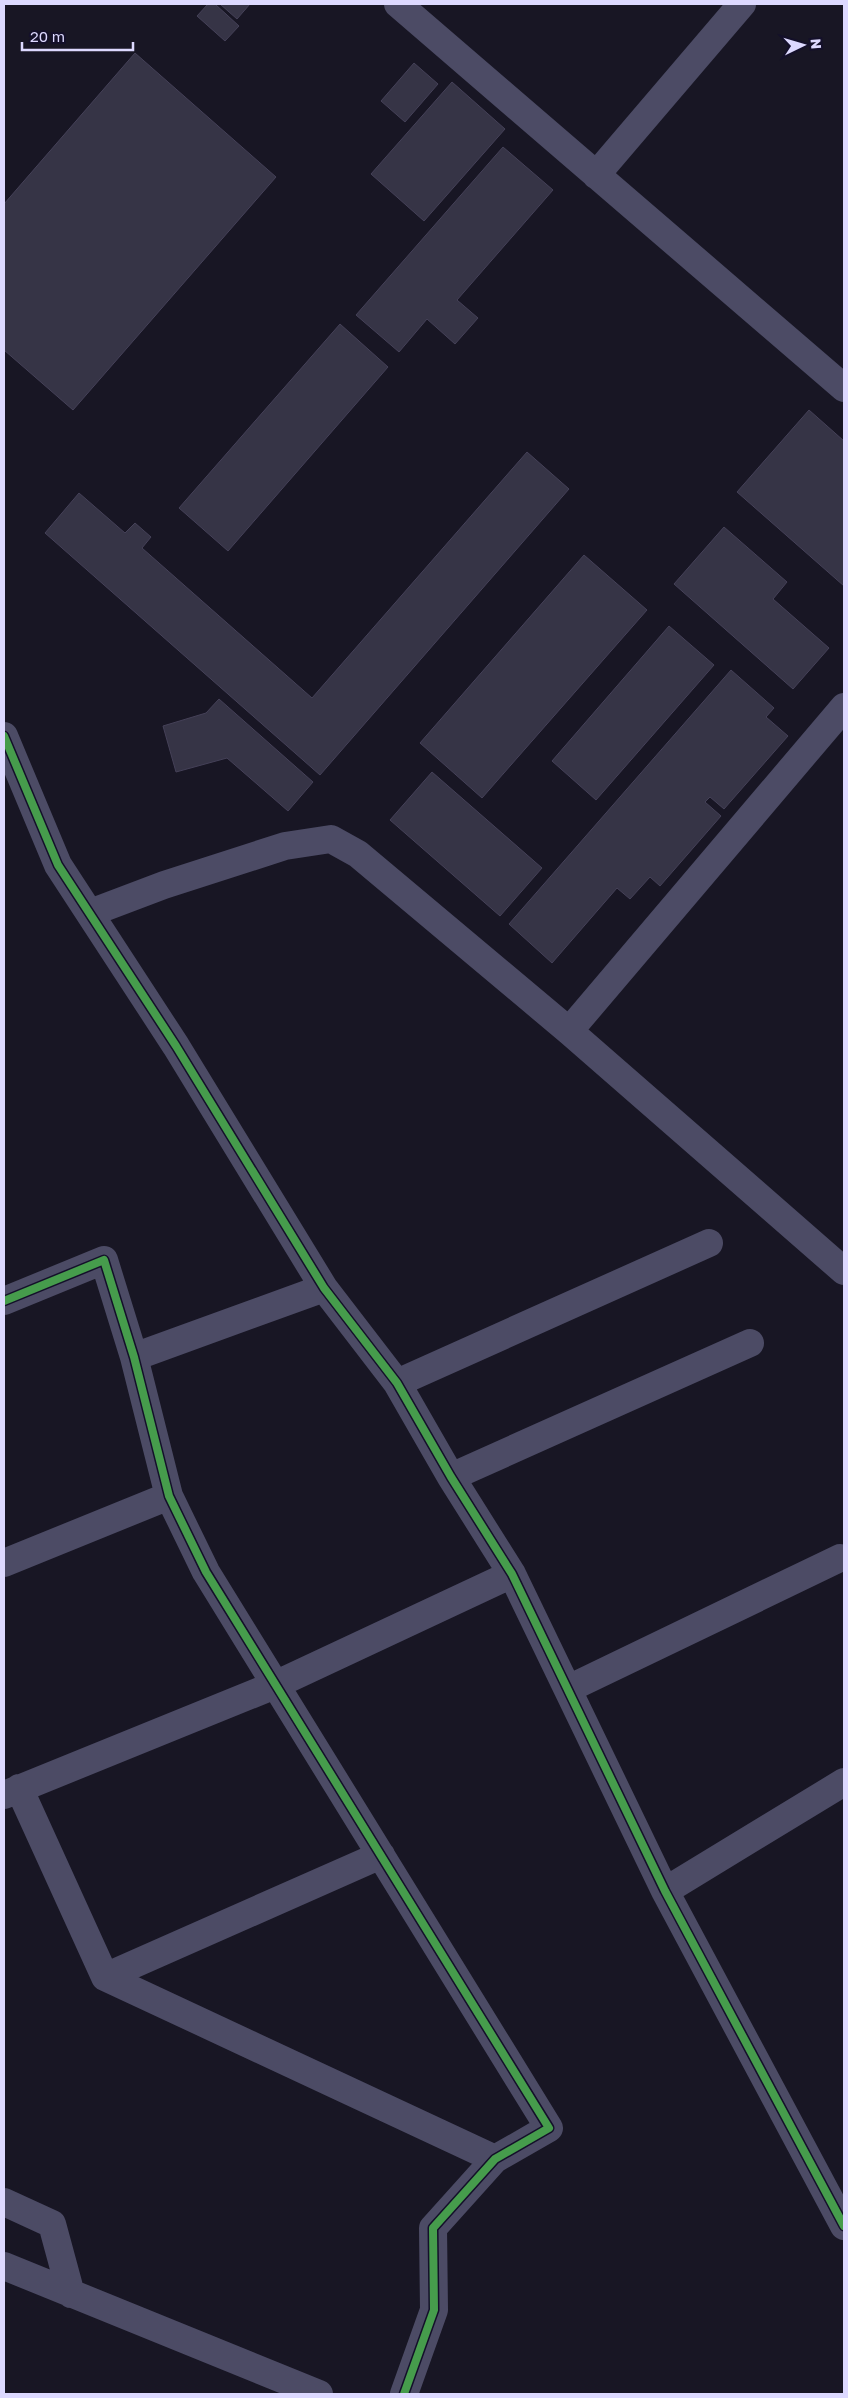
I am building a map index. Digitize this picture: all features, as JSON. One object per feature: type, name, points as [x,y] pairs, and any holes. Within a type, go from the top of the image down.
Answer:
[{"type":"street","points":[[398,4],[844,388]]},
{"type":"street","points":[[596,175],[742,4]]},
{"type":"street","points":[[569,1031],[844,707]]},
{"type":"street","points":[[4,736],[58,864],[176,1046],[324,1288],[397,1383],[451,1477],[512,1574],[666,1891],[844,2226]]},
{"type":"street","points":[[90,913],[164,885],[285,846],[331,839],[358,854],[569,1031],[844,1271]]},
{"type":"street","points":[[397,1383],[709,1243]]},
{"type":"street","points":[[4,1302],[104,1260],[134,1357],[170,1496],[206,1572],[549,2128],[495,2159],[433,2228],[434,2310],[404,2394]]},
{"type":"street","points":[[134,1357],[324,1288]]},
{"type":"street","points":[[451,1477],[750,1343]]},
{"type":"street","points":[[4,1563],[170,1496]]},
{"type":"street","points":[[568,1689],[840,1558]]},
{"type":"street","points":[[495,2159],[105,1976],[12,1792],[275,1685],[512,1574]]},
{"type":"street","points":[[666,1891],[844,1782]]},
{"type":"street","points":[[105,1976],[381,1855]]},
{"type":"street","points":[[4,2202],[52,2224],[71,2294]]},
{"type":"street","points":[[4,2266],[319,2394]]},
{"type":"building","points":[[208,4],[215,4],[239,26],[225,41],[197,16]]},
{"type":"building","points":[[220,4],[250,4],[237,19]]},
{"type":"building","points":[[135,53],[276,177],[73,410],[4,350],[4,204]]},
{"type":"building","points":[[414,63],[438,84],[405,122],[381,101]]},
{"type":"building","points":[[452,82],[505,129],[424,221],[371,174]]},
{"type":"building","points":[[503,147],[553,190],[457,300],[478,318],[455,344],[427,319],[399,352],[356,315]]},
{"type":"building","points":[[340,324],[388,367],[228,551],[179,508]]},
{"type":"building","points":[[809,410],[844,441],[844,586],[737,492]]},
{"type":"building","points":[[527,452],[569,489],[320,775],[45,533],[79,493],[125,533],[135,523],[151,537],[142,548],[312,698]]},
{"type":"building","points":[[724,527],[787,582],[773,599],[829,648],[793,689],[674,584]]},
{"type":"building","points":[[584,555],[647,610],[482,798],[420,743]]},
{"type":"building","points":[[669,626],[714,665],[596,800],[552,761]]},
{"type":"building","points":[[731,670],[774,708],[766,717],[788,736],[724,809],[710,797],[705,802],[721,816],[660,886],[650,877],[630,899],[617,888],[552,963],[509,924]]},
{"type":"building","points":[[219,699],[313,782],[288,811],[227,758],[176,772],[163,726],[206,713]]},
{"type":"building","points":[[432,772],[542,868],[500,916],[390,820]]},
{"type":"cycle path","points":[[4,736],[58,865],[176,1046],[324,1288],[397,1383],[451,1477],[512,1574],[665,1891],[844,2226]]},
{"type":"cycle path","points":[[4,1301],[104,1260],[134,1357],[169,1496],[206,1572],[549,2128],[495,2159],[433,2228],[434,2310],[404,2394]]}]
